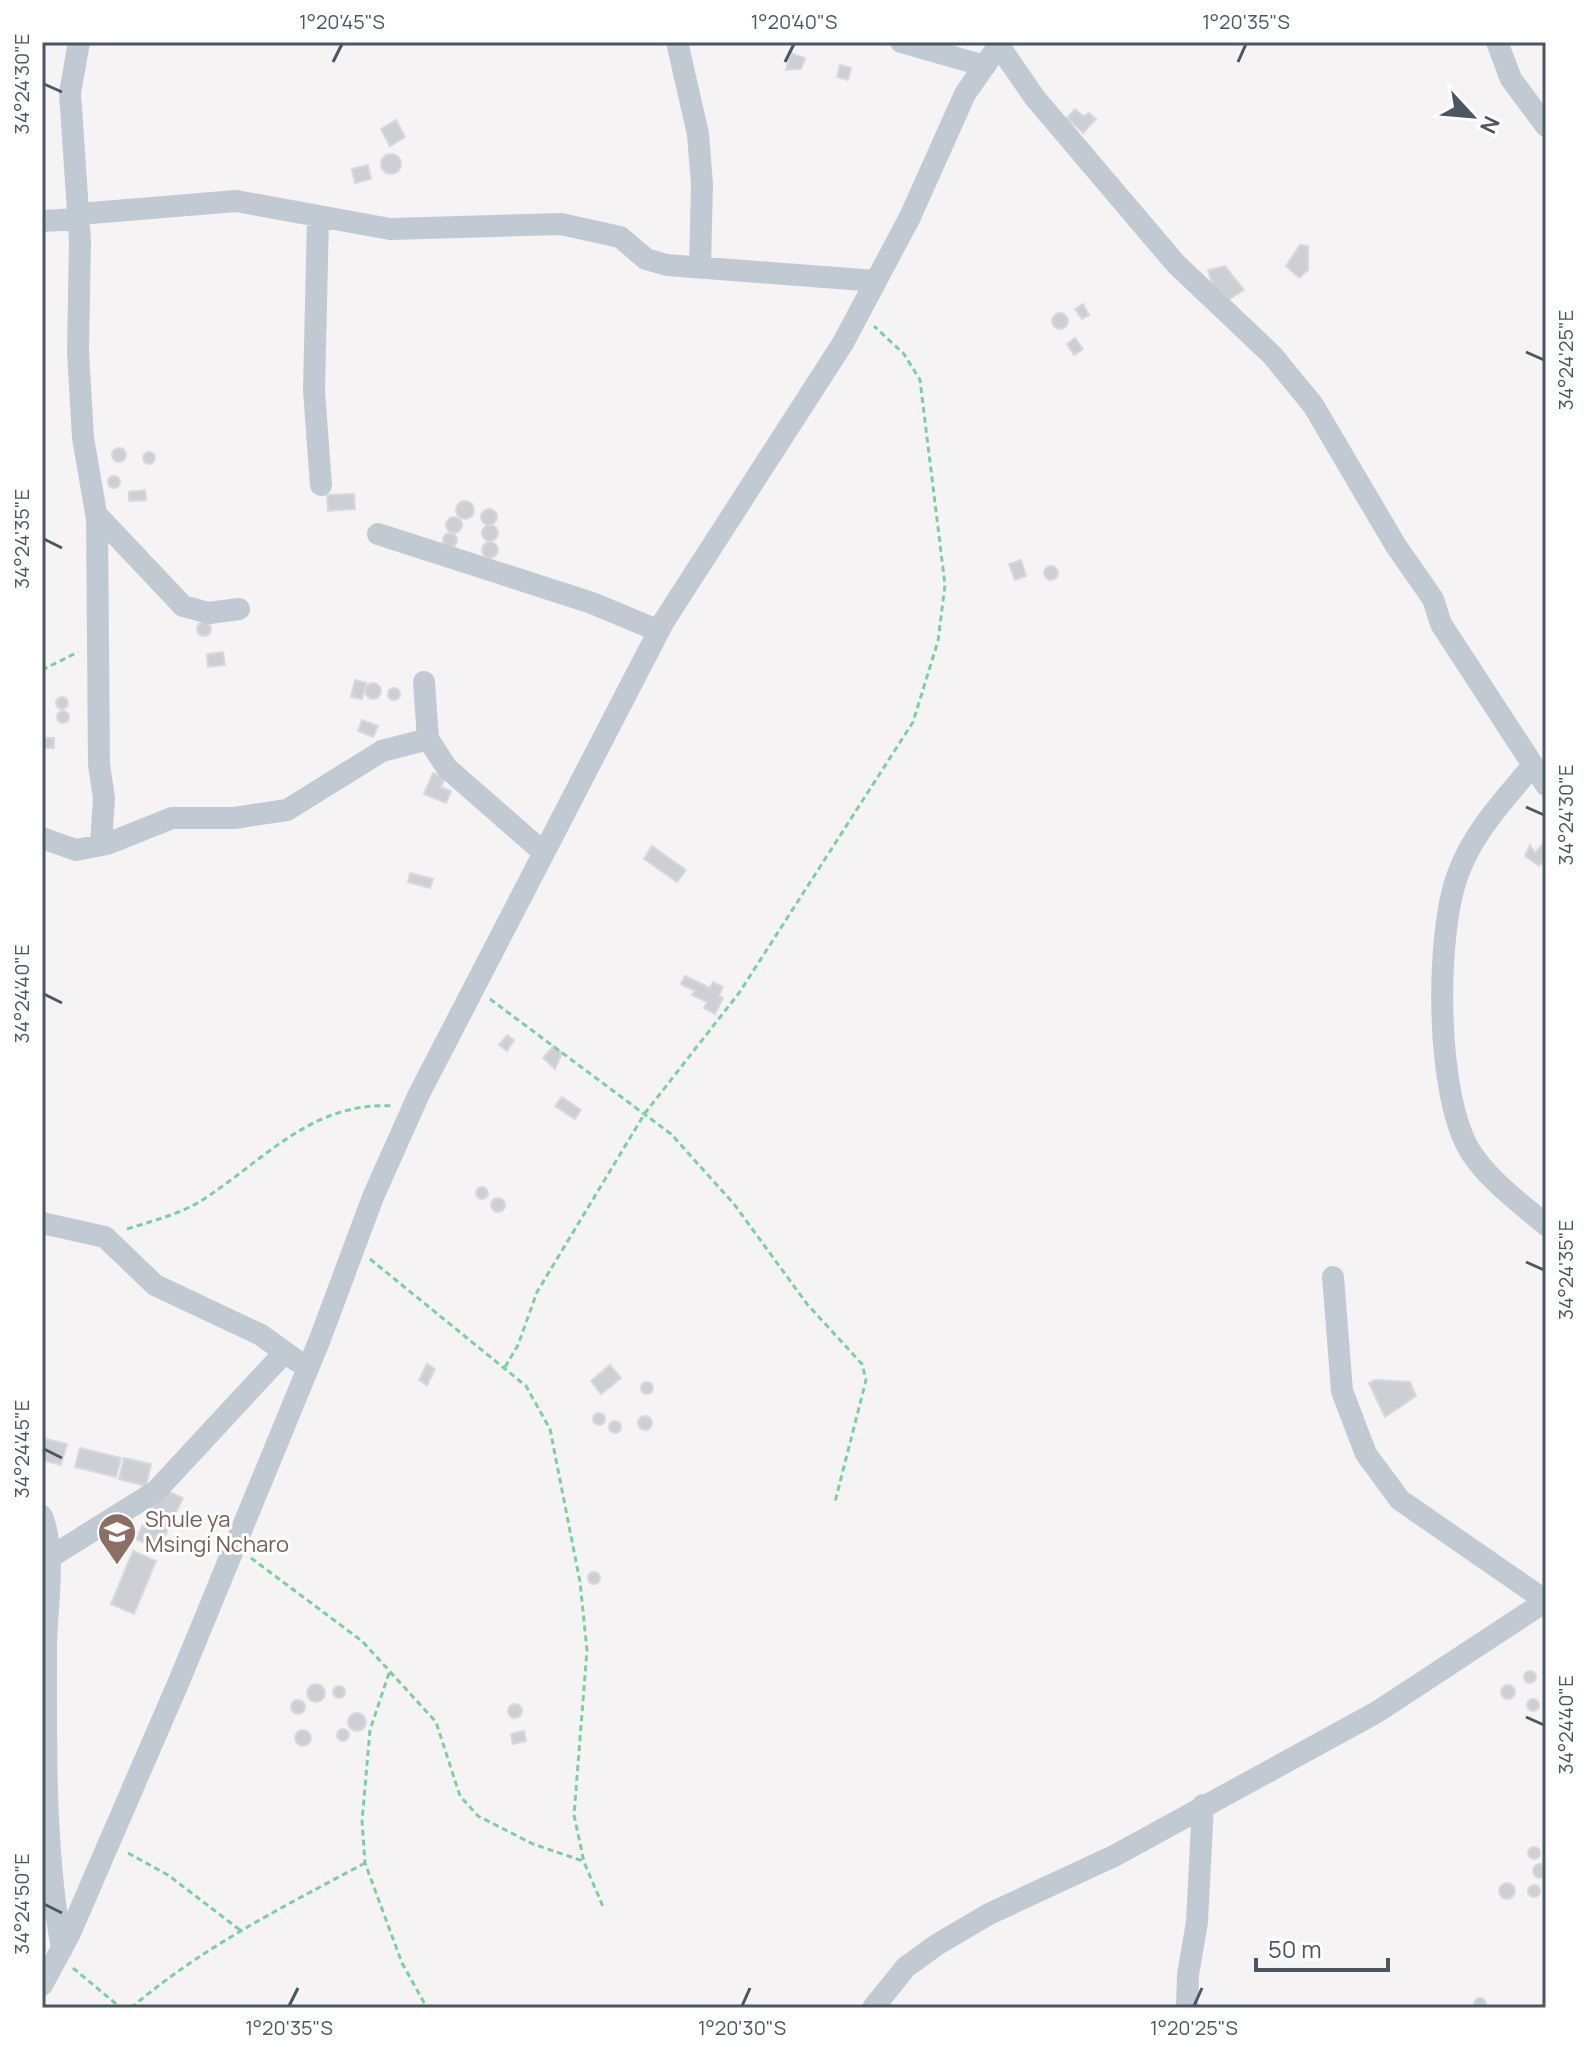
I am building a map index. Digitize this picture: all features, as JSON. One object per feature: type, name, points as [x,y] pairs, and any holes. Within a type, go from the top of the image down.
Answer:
[{"type":"street","points":[[79,42],[70,93],[79,216],[78,352],[83,438],[96,514],[99,765],[104,798],[101,844]]},
{"type":"street","points":[[677,42],[698,134],[702,184],[700,267]]},
{"type":"street","points":[[901,42],[985,66]]},
{"type":"street","points":[[1497,42],[1511,79],[1546,126]]},
{"type":"street","points":[[42,1985],[60,1953],[110,1842],[236,1545],[354,1246],[413,1107],[659,631],[859,313],[910,217],[965,94],[1000,44],[1035,98],[1176,264],[1272,355],[1313,405],[1396,546],[1433,599],[1441,624],[1546,785]]},
{"type":"street","points":[[42,221],[236,201],[355,224],[422,230],[561,224],[620,237],[646,259],[667,265],[876,281]]},
{"type":"street","points":[[318,216],[314,391],[321,485]]},
{"type":"street","points":[[96,514],[183,606],[209,613],[239,609]]},
{"type":"street","points":[[378,534],[592,603],[659,631]]},
{"type":"street","points":[[424,682],[428,739],[447,768],[543,852]]},
{"type":"street","points":[[42,838],[76,850],[172,818],[234,818],[287,810],[382,751],[428,739]]},
{"type":"street","points":[[1533,765],[1481,828],[1458,875],[1447,922],[1440,993],[1446,1056],[1460,1131],[1472,1154],[1508,1193],[1546,1225]]},
{"type":"street","points":[[42,1223],[96,1234],[121,1249],[132,1266],[155,1285],[261,1335],[308,1369]]},
{"type":"street","points":[[873,2008],[906,1967],[938,1944],[989,1914],[1114,1856],[1377,1712],[1546,1601],[1400,1500],[1366,1454],[1342,1391],[1333,1277]]},
{"type":"street","points":[[49,1558],[156,1491],[285,1352]]},
{"type":"street","points":[[42,1516],[50,1546],[44,1604],[52,1893],[60,1953]]},
{"type":"street","points":[[1187,2008],[1188,1975],[1197,1922],[1203,1805]]},
{"type":"path","points":[[505,1367],[518,1345],[537,1292],[645,1113],[739,993],[913,722],[938,641],[945,585],[920,380],[904,354],[859,313]]},
{"type":"path","points":[[42,670],[97,642]]},
{"type":"path","points":[[474,987],[645,1113],[704,1168],[807,1304],[862,1364],[866,1380],[835,1502]]},
{"type":"path","points":[[96,1234],[181,1212],[207,1197],[285,1138],[324,1115],[355,1106],[413,1107]]},
{"type":"path","points":[[354,1246],[526,1386],[550,1429],[580,1582],[587,1650],[574,1815],[584,1862],[604,1909]]},
{"type":"path","points":[[236,1545],[362,1641],[436,1722],[460,1796],[478,1816],[533,1844],[584,1862]]},
{"type":"path","points":[[389,1673],[370,1730],[362,1821],[365,1863],[402,1963],[427,2008]]},
{"type":"path","points":[[110,1842],[168,1875],[240,1930]]},
{"type":"path","points":[[131,2008],[173,1972],[240,1930],[365,1863]]},
{"type":"path","points":[[60,1953],[121,2008]]},
{"type":"building","points":[[791,53],[805,58],[801,69],[786,70]]},
{"type":"building","points":[[840,65],[851,68],[848,80],[837,77]]},
{"type":"building","points":[[1075,109],[1083,116],[1089,113],[1096,119],[1083,133],[1067,118]]},
{"type":"building","points":[[396,120],[405,137],[390,146],[381,129]]},
{"type":"building","points":[[391,154],[398,157],[401,164],[398,171],[391,174],[384,171],[381,164],[384,157]]},
{"type":"building","points":[[368,165],[371,179],[355,183],[352,169]]},
{"type":"building","points":[[1300,245],[1308,246],[1308,270],[1299,278],[1286,266]]},
{"type":"building","points":[[1225,266],[1244,290],[1228,300],[1214,290],[1208,270]]},
{"type":"building","points":[[1083,304],[1089,315],[1082,319],[1075,309]]},
{"type":"building","points":[[1060,313],[1068,321],[1060,329],[1052,321]]},
{"type":"building","points":[[1075,338],[1083,349],[1074,355],[1067,344]]},
{"type":"building","points":[[119,448],[126,455],[119,462],[112,455]]},
{"type":"building","points":[[149,452],[155,458],[149,464],[143,458]]},
{"type":"building","points":[[114,476],[120,482],[114,488],[108,482]]},
{"type":"building","points":[[145,490],[146,500],[129,501],[129,492]]},
{"type":"building","points":[[354,494],[355,509],[328,511],[327,495]]},
{"type":"building","points":[[465,501],[474,510],[465,519],[456,510]]},
{"type":"building","points":[[486,509],[492,509],[497,517],[495,523],[486,525],[481,520],[481,514]]},
{"type":"building","points":[[451,517],[457,517],[462,525],[460,531],[451,533],[446,528],[446,522]]},
{"type":"building","points":[[487,525],[493,525],[498,533],[496,539],[487,541],[482,536],[482,530]]},
{"type":"building","points":[[450,533],[457,540],[450,547],[443,540]]},
{"type":"building","points":[[490,542],[496,544],[496,556],[490,558],[484,556],[482,550],[484,544]]},
{"type":"building","points":[[1021,560],[1026,576],[1015,580],[1009,564]]},
{"type":"building","points":[[1051,566],[1058,573],[1051,580],[1044,573]]},
{"type":"building","points":[[204,622],[211,629],[204,636],[197,629]]},
{"type":"building","points":[[223,652],[225,665],[208,667],[207,654]]},
{"type":"building","points":[[355,680],[366,683],[362,699],[351,697]]},
{"type":"building","points":[[373,683],[381,691],[373,699],[365,691]]},
{"type":"building","points":[[394,688],[400,694],[394,700],[388,694]]},
{"type":"building","points":[[62,697],[68,703],[62,709],[56,703]]},
{"type":"building","points":[[63,711],[69,717],[63,723],[57,717]]},
{"type":"building","points":[[362,720],[378,726],[373,737],[358,731]]},
{"type":"building","points":[[42,738],[54,738],[54,748],[42,748]]},
{"type":"building","points":[[433,773],[445,778],[441,787],[451,791],[446,803],[424,794]]},
{"type":"building","points":[[1546,840],[1546,858],[1539,866],[1525,856],[1530,845],[1535,853]]},
{"type":"building","points":[[652,846],[686,870],[677,882],[644,859]]},
{"type":"building","points":[[410,873],[433,879],[430,888],[408,882]]},
{"type":"building","points":[[685,976],[710,988],[713,982],[723,987],[719,996],[723,998],[715,1014],[704,1008],[707,1002],[692,995],[695,991],[681,984]]},
{"type":"building","points":[[507,1035],[514,1040],[507,1051],[499,1045]]},
{"type":"building","points":[[554,1046],[562,1053],[555,1069],[543,1058]]},
{"type":"building","points":[[562,1097],[581,1110],[575,1119],[555,1106]]},
{"type":"building","points":[[482,1187],[488,1193],[482,1199],[476,1193]]},
{"type":"building","points":[[498,1198],[505,1205],[498,1212],[491,1205]]},
{"type":"building","points":[[427,1364],[435,1369],[427,1385],[419,1380]]},
{"type":"building","points":[[610,1365],[621,1378],[601,1394],[591,1381]]},
{"type":"building","points":[[1375,1380],[1410,1382],[1416,1396],[1385,1417],[1369,1383]]},
{"type":"building","points":[[642,1383],[652,1383],[652,1393],[642,1393]]},
{"type":"building","points":[[594,1414],[604,1414],[604,1424],[594,1424]]},
{"type":"building","points":[[645,1416],[652,1423],[645,1430],[638,1423]]},
{"type":"building","points":[[615,1421],[621,1427],[615,1433],[609,1427]]},
{"type":"building","points":[[42,1438],[67,1444],[61,1465],[42,1460]]},
{"type":"building","points":[[80,1448],[121,1458],[116,1477],[75,1467]]},
{"type":"building","points":[[124,1458],[151,1464],[146,1486],[119,1479]]},
{"type":"building","points":[[161,1488],[183,1498],[158,1550],[136,1539]]},
{"type":"building","points":[[133,1551],[156,1561],[134,1614],[111,1604]]},
{"type":"building","points":[[594,1572],[600,1578],[594,1584],[588,1578]]},
{"type":"building","points":[[1525,1672],[1535,1672],[1535,1682],[1525,1682]]},
{"type":"building","points":[[316,1684],[325,1693],[316,1702],[307,1693]]},
{"type":"building","points":[[1508,1685],[1515,1692],[1508,1699],[1501,1692]]},
{"type":"building","points":[[334,1687],[344,1687],[344,1697],[334,1697]]},
{"type":"building","points":[[1533,1699],[1539,1705],[1533,1711],[1527,1705]]},
{"type":"building","points":[[298,1700],[305,1707],[298,1714],[291,1707]]},
{"type":"building","points":[[515,1704],[522,1711],[515,1718],[508,1711]]},
{"type":"building","points":[[357,1713],[366,1722],[357,1731],[348,1722]]},
{"type":"building","points":[[303,1730],[309,1732],[309,1744],[303,1746],[297,1744],[295,1738],[297,1732]]},
{"type":"building","points":[[338,1730],[348,1730],[348,1740],[338,1740]]},
{"type":"building","points":[[524,1731],[526,1741],[513,1744],[511,1734]]},
{"type":"building","points":[[1534,1847],[1540,1853],[1534,1859],[1528,1853]]},
{"type":"building","points":[[1540,1864],[1547,1871],[1540,1878],[1533,1871]]},
{"type":"building","points":[[1507,1883],[1513,1885],[1513,1897],[1507,1899],[1501,1897],[1499,1891],[1501,1885]]},
{"type":"building","points":[[1534,1885],[1540,1891],[1534,1897],[1528,1891]]},
{"type":"building","points":[[1475,1999],[1485,1999],[1485,2009],[1475,2009]]},
{"type":"place","name":"Shule ya Msingi Ncharo","points":[[117,1566]]}]
